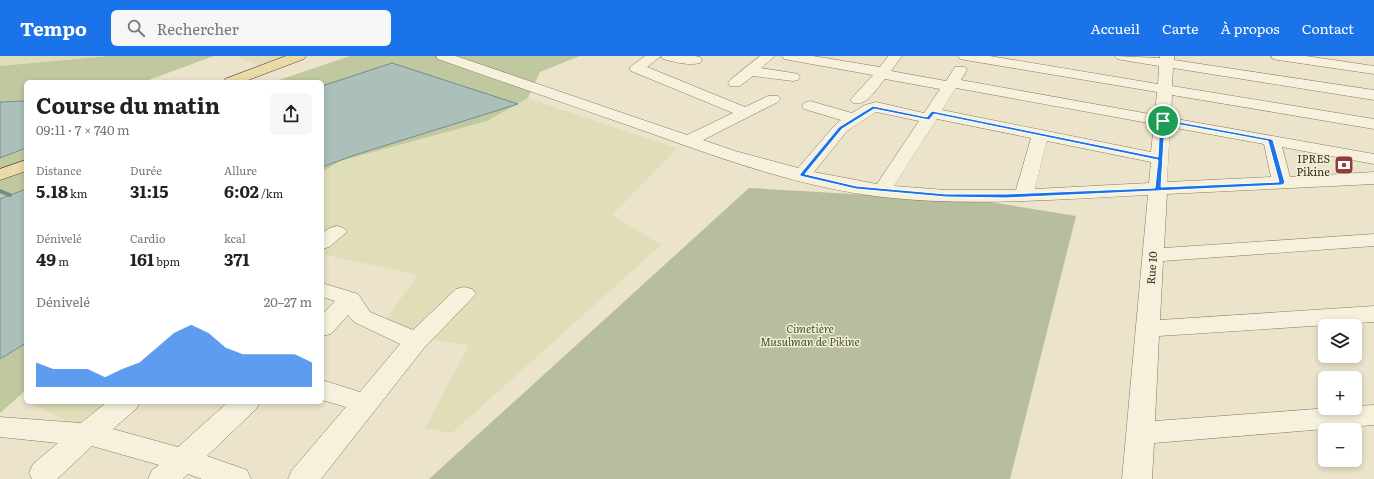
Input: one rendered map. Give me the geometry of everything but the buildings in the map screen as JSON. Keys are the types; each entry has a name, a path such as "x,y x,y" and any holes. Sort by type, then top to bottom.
{"main road":[{"path":"235,80 299,56"},
{"path":"250,80 314,56"},
{"path":"0,168 24,159"},
{"path":"0,175 24,166"}],"street":[{"path":"443,56 728,155 848,186 882,191 946,196 1024,195 1374,178"},
{"path":"654,56 636,68 745,112"},
{"path":"668,56 695,60"},
{"path":"735,83 768,56"},
{"path":"789,56 1374,159"},
{"path":"858,100 895,56"},
{"path":"882,191 968,56 1374,124"},
{"path":"1122,56 1167,59 1374,95"},
{"path":"1278,56 1374,70"},
{"name":"Rue 10","path":"1137,479 1167,59"},
{"path":"750,71 794,77"},
{"path":"688,141 773,99"},
{"path":"810,106 854,119"},
{"path":"802,175 841,128 873,107 1040,134 1160,159"},
{"path":"1024,195 1040,134"},
{"path":"1271,140 1282,183"},
{"path":"1153,255 1374,240"},
{"path":"324,291 350,300 362,317 406,336 414,342"},
{"path":"303,479 395,368 414,342 464,294"},
{"path":"324,326 350,300"},
{"path":"1147,329 1374,314"},
{"path":"324,391 365,403"},
{"path":"44,473 87,434 124,404"},
{"path":"163,479 244,404"},
{"path":"1140,433 1374,415"},
{"path":"1,428 100,436 183,460 236,479"}],"shaded area":[{"path":"0,56 109,56 0,66"},
{"path":"236,56 288,56 259,66"},
{"path":"528,98 677,148 612,215 661,245 452,433 425,428 469,345 377,331 418,275 324,254 324,171 340,161 487,121"},
{"path":"32,404 127,404 91,433"}],"green space":[{"path":"109,56 214,56 148,80 24,80 24,101 0,102 0,66"},
{"path":"350,56 580,56 540,72 528,98 487,121 340,161 324,171 324,166 355,155 470,119 392,63 324,85 324,80 279,80"},
{"path":"24,149 24,190 0,199 0,158"},
{"name":"Cimetière Musulman de Pikine","path":"749,188 990,202 1076,216 1010,479 429,479"},
{"path":"24,344 24,392 0,413 0,359"}],"water":[{"path":"392,63 518,104 355,155 324,166 324,85"},
{"path":"24,101 24,149 0,158 0,102"},
{"path":"24,190 24,344 0,359 0,199"}],"waterway":[{"path":"0,191 10,195"}],"place":[{"name":"IPRES Pikine","path":"1344,165"}],"route":[{"path":"1163,121 1158,189 1006,196 946,196 882,191 802,175 841,128 871,108 876,107 929,119 932,113 1160,159 1158,189 1282,183 1271,140 1163,121"}]}
